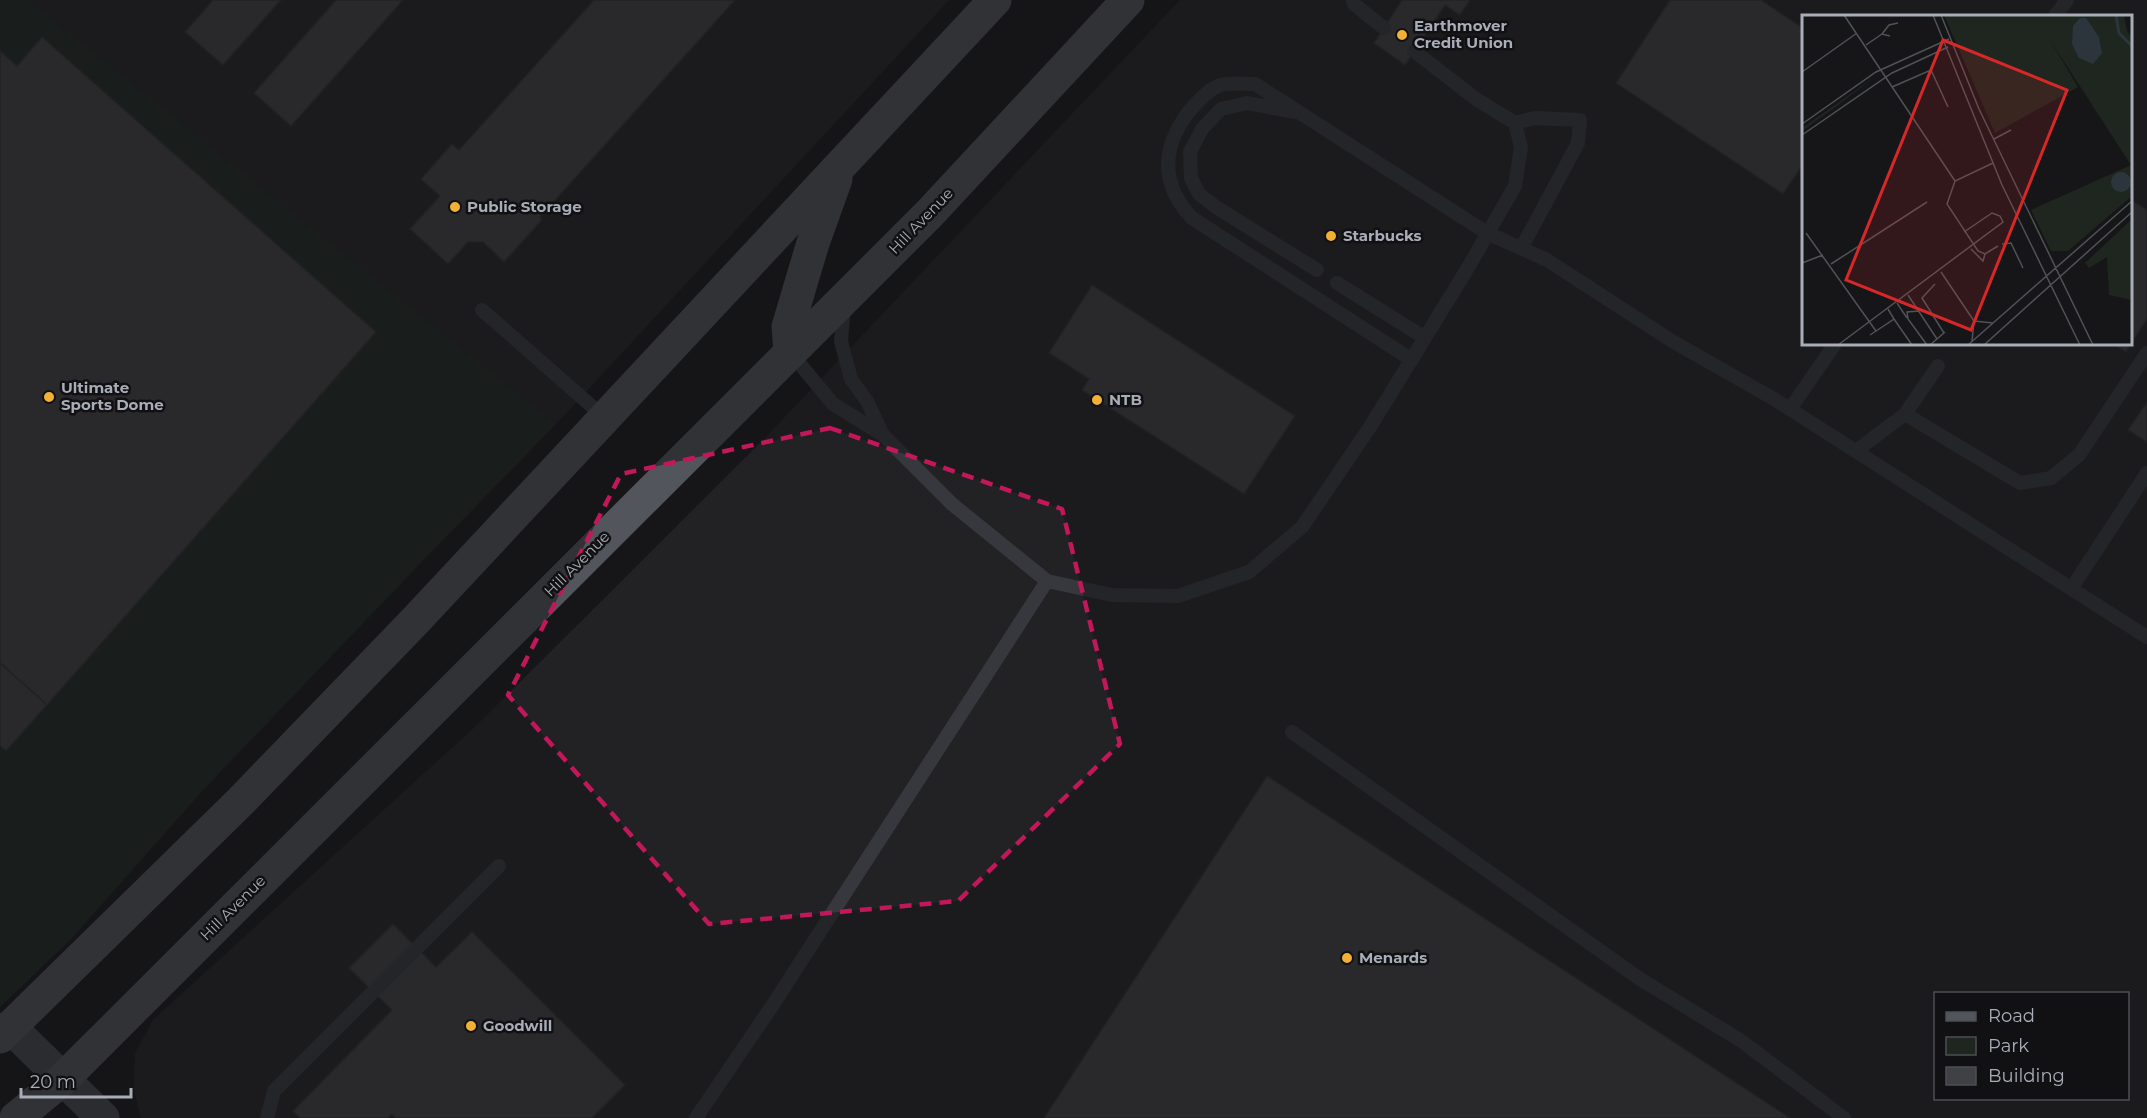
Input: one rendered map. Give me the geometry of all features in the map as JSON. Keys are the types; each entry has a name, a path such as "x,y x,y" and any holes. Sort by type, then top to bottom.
{"main road":[{"path":"5,1032 241,801 414,622 995,0"},
{"name":"Hill Avenue","path":"15,1118 63,1079 930,213 1128,0"},
{"path":"790,352 788,327 813,243 840,166"}],"street":[{"path":"5,1032 63,1079 103,1118"},
{"path":"0,1104 15,1118"}],"lane":[{"path":"1353,0 1354,4 1384,28"},
{"path":"2056,15 2066,0"},
{"path":"790,352 833,404 883,435 952,504 1047,581 1112,596 1178,596 1249,572 1302,527 1412,360 1515,186 1521,147 1515,123 1476,99 1414,51"},
{"path":"1412,360 1192,218 1178,203 1169,179 1168,157 1177,128 1195,105 1218,85 1255,84 1487,233 1547,260 1672,341 1790,409 2147,638"},
{"path":"1303,113 1247,103 1221,109 1202,129 1190,152 1191,178 1199,194 1216,207 1317,270"},
{"path":"1515,123 1535,118 1580,120 1578,143 1522,247"},
{"path":"1337,283 1425,338"},
{"path":"845,297 840,341 851,379 867,401 883,435"},
{"path":"482,310 604,417"},
{"path":"1790,409 1834,345"},
{"path":"1905,414 2020,483 2051,478 2079,455 2147,353"},
{"path":"1856,451 1905,414 1938,366"},
{"path":"2071,589 2147,473"},
{"path":"696,1118 774,1003 1047,581"},
{"path":"1292,732 1640,979 1740,1040 1844,1118"},
{"path":"267,1118 274,1091 499,866"}],"highlighted area":[{"path":"830,428 1062,509 1120,744 958,901 709,924 508,695 621,474"}],"shaded area":[{"path":"0,0 949,0 556,424 202,791 72,938 0,1007"},
{"path":"1180,0 2147,0 2147,1118 141,1118 134,1091 135,1054 153,1020 477,725 765,438"}],"green space":[{"path":"0,0 28,0 556,424 202,791 72,938 0,1007"}],"building":[{"path":"213,0 281,0 223,65 185,32"},
{"path":"336,0 403,0 291,126 254,93"},
{"path":"594,0 735,0 540,217 542,220 504,262 483,242 468,242 448,264 410,229 440,196 421,179 452,144 459,150"},
{"name":"Earthmover Credit Union","path":"1402,0 1470,0 1460,15 1445,5 1405,65 1374,43"},
{"path":"1670,0 1761,0 1802,28 1802,166 1783,194 1616,83"},
{"path":"42,37 376,332 47,705 0,663 0,51 17,66"},
{"path":"2132,200 2147,210 2147,319 2132,343"},
{"path":"1092,285 1295,416 1244,494 1082,390 1089,379 1049,353"},
{"path":"2115,345 2130,345 2126,352"},
{"path":"2147,402 2147,442 2128,430"},
{"path":"0,663 47,705 6,751 0,746"},
{"name":"Menards","path":"1267,776 1790,1118 1044,1118"},
{"name":"Goodwill","path":"393,924 436,967 472,932 625,1085 592,1118 396,1118 392,1114 388,1118 300,1118 293,1111 392,1010 349,968"}],"place":[{"name":"Earthmover Credit Union","path":"1402,35"},
{"name":"Public Storage","path":"455,207"},
{"name":"Starbucks","path":"1331,236"},
{"name":"Ultimate Sports Dome","path":"49,397"},
{"name":"NTB","path":"1097,400"},
{"name":"Menards","path":"1347,958"},
{"name":"Goodwill","path":"471,1026"}]}
